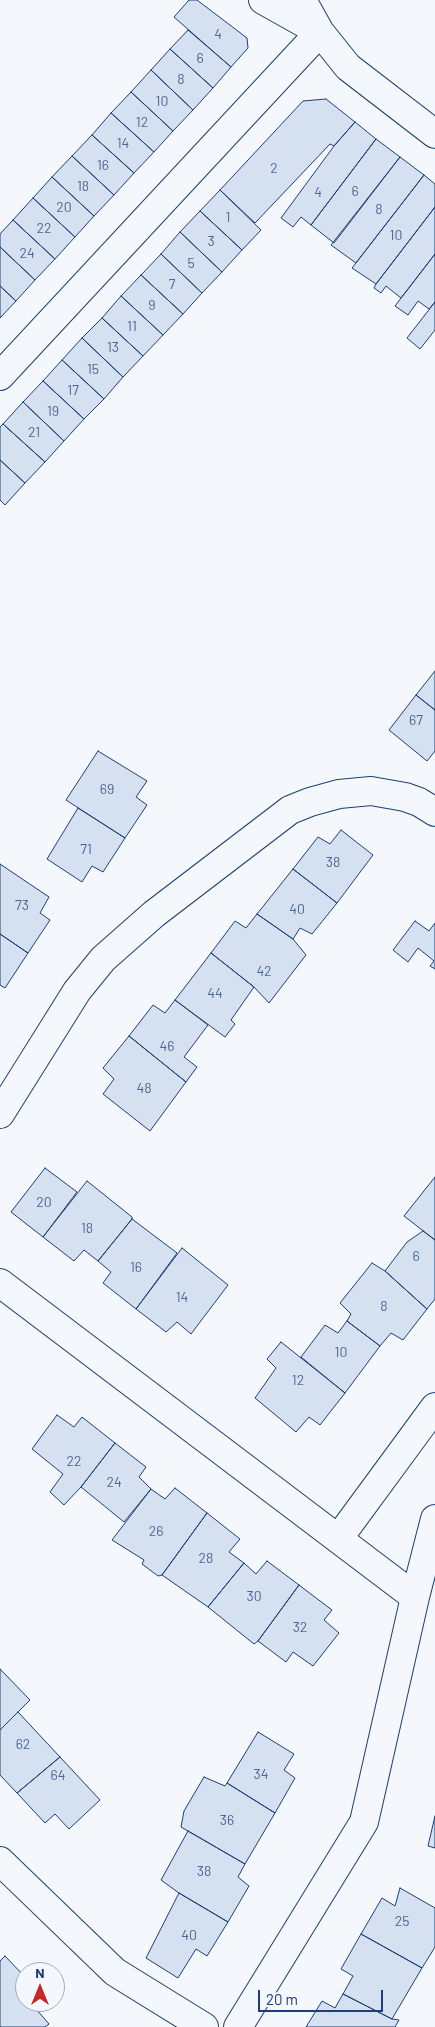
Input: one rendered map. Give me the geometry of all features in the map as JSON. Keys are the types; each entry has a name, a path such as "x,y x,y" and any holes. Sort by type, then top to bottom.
{"street":[{"path":"263,0 320,32"},
{"path":"302,0 320,32 348,67 435,134"},
{"path":"0,376 320,32"},
{"path":"0,1114 77,991 104,960 154,914 290,810 339,794 370,791 405,796 435,812"},
{"path":"0,1283 414,1597"},
{"path":"338,1539 435,1407"},
{"path":"238,2027 364,1822 414,1597 435,1519"},
{"path":"0,1861 115,1972 204,2027"}],"building":[{"path":"189,0 197,0 247,38 248,48 231,67 174,17"},
{"path":"188,30 231,67 213,88 170,49"},
{"path":"170,49 213,88 193,110 151,70"},
{"path":"151,70 193,110 173,131 131,92"},
{"path":"131,92 173,131 154,152 111,113"},
{"path":"326,99 355,122 334,146 330,144 255,223 220,190 303,101"},
{"path":"111,113 154,152 134,173 92,135"},
{"path":"355,122 376,139 311,225 301,217 293,227 281,218 334,146"},
{"path":"92,135 134,173 114,195 72,156"},
{"path":"376,139 400,157 334,243 311,225"},
{"path":"72,156 114,195 94,216 52,177"},
{"path":"400,157 424,175 356,263 331,245"},
{"path":"424,175 435,184 435,207 376,284 352,268"},
{"path":"52,177 94,216 75,237 33,198"},
{"path":"220,190 261,230 242,250 200,211"},
{"path":"33,198 75,237 55,259 13,220"},
{"path":"435,207 435,254 401,298 386,286 381,293 374,288 376,284"},
{"path":"200,211 242,250 222,272 180,232"},
{"path":"13,220 55,259 35,280 0,247 0,234"},
{"path":"180,232 222,272 202,293 161,254"},
{"path":"0,247 35,280 16,301 0,286"},
{"path":"161,254 202,293 183,314 141,275"},
{"path":"435,254 435,302 429,309 418,301 408,315 395,306"},
{"path":"141,275 183,314 163,335 121,296"},
{"path":"0,286 16,301 0,318"},
{"path":"121,296 163,335 143,356 102,318"},
{"path":"435,302 435,330 420,349 407,338"},
{"path":"102,318 143,356 123,377 82,338"},
{"path":"82,338 123,377 104,399 62,360"},
{"path":"62,360 104,399 84,419 43,381"},
{"path":"43,381 84,419 64,441 23,402"},
{"path":"23,402 64,441 45,462 3,424"},
{"path":"3,424 45,462 25,483 0,460 0,427"},
{"path":"0,460 25,483 5,505 0,500"},
{"path":"435,671 435,710 416,695"},
{"path":"416,695 435,710 435,751 427,761 389,730"},
{"path":"98,751 147,781 136,797 147,805 125,838 66,800"},
{"path":"78,808 125,838 103,872 92,866 82,882 47,859"},
{"path":"341,830 373,855 337,903 293,869 318,837 330,844"},
{"path":"0,864 49,897 40,913 50,920 28,953 0,934"},
{"path":"293,869 337,903 312,934 300,928 293,939 257,914"},
{"path":"257,914 293,939 306,955 269,1003 254,987 211,953 235,921 246,928"},
{"path":"415,921 429,931 435,923 435,969 430,966 434,961 418,948 408,962 393,950"},
{"path":"0,934 28,953 5,988 0,985"},
{"path":"211,953 254,987 231,1020 235,1024 225,1037 175,1000"},
{"path":"175,1000 208,1025 184,1057 197,1067 186,1082 129,1036 153,1005 165,1013"},
{"path":"129,1036 186,1082 150,1131 103,1094 114,1079 103,1068"},
{"path":"45,1168 77,1192 43,1237 11,1212"},
{"path":"435,1177 435,1240 404,1216"},
{"path":"87,1181 132,1217 132,1219 98,1261 84,1250 74,1261 43,1237"},
{"path":"132,1219 177,1253 136,1309 103,1283 111,1272 98,1261"},
{"path":"423,1231 435,1240 435,1299 427,1309 385,1271 407,1242"},
{"path":"182,1248 228,1285 191,1334 177,1322 166,1332 136,1309"},
{"path":"372,1263 385,1271 427,1309 403,1340 391,1333 380,1346 347,1321 351,1314 340,1303"},
{"path":"347,1321 380,1346 345,1393 301,1357 325,1325 338,1333"},
{"path":"281,1342 345,1393 320,1425 309,1417 296,1432 255,1398 276,1368 267,1359"},
{"path":"57,1415 74,1427 82,1417 115,1443 81,1487 64,1505 50,1492 63,1474 32,1449"},
{"path":"115,1443 146,1467 139,1477 151,1489 124,1522 81,1487"},
{"path":"175,1488 207,1513 162,1575 158,1576 142,1564 144,1560 112,1540 151,1489 165,1499"},
{"path":"207,1513 240,1539 229,1552 244,1563 208,1607 162,1575"},
{"path":"267,1561 299,1585 254,1644 208,1607 244,1563 256,1574"},
{"path":"299,1585 332,1610 324,1620 339,1633 313,1666 293,1652 286,1662 258,1641"},
{"path":"0,1669 30,1700 0,1730"},
{"path":"18,1712 60,1757 17,1793 0,1775 0,1730"},
{"path":"258,1732 294,1754 284,1770 295,1778 275,1813 227,1783"},
{"path":"60,1757 100,1800 69,1829 55,1814 45,1823 17,1793"},
{"path":"204,1777 225,1786 227,1783 275,1813 245,1864 181,1827 184,1811"},
{"path":"435,1816 435,1848 428,1846"},
{"path":"188,1831 245,1864 238,1877 249,1886 228,1922 161,1880"},
{"path":"400,1888 435,1908 435,1947 422,1968 361,1934 382,1898 395,1906"},
{"path":"179,1893 228,1922 207,1956 196,1949 178,1978 146,1958"},
{"path":"361,1934 422,1968 392,2019 343,1994 353,1976 341,1969"},
{"path":"5,1956 15,1966 15,2012 39,2012 49,2024 45,2027 0,2027 0,1961"},
{"path":"343,1994 392,2019 399,2020 395,2027 306,2027 322,2001 335,2008"}]}
